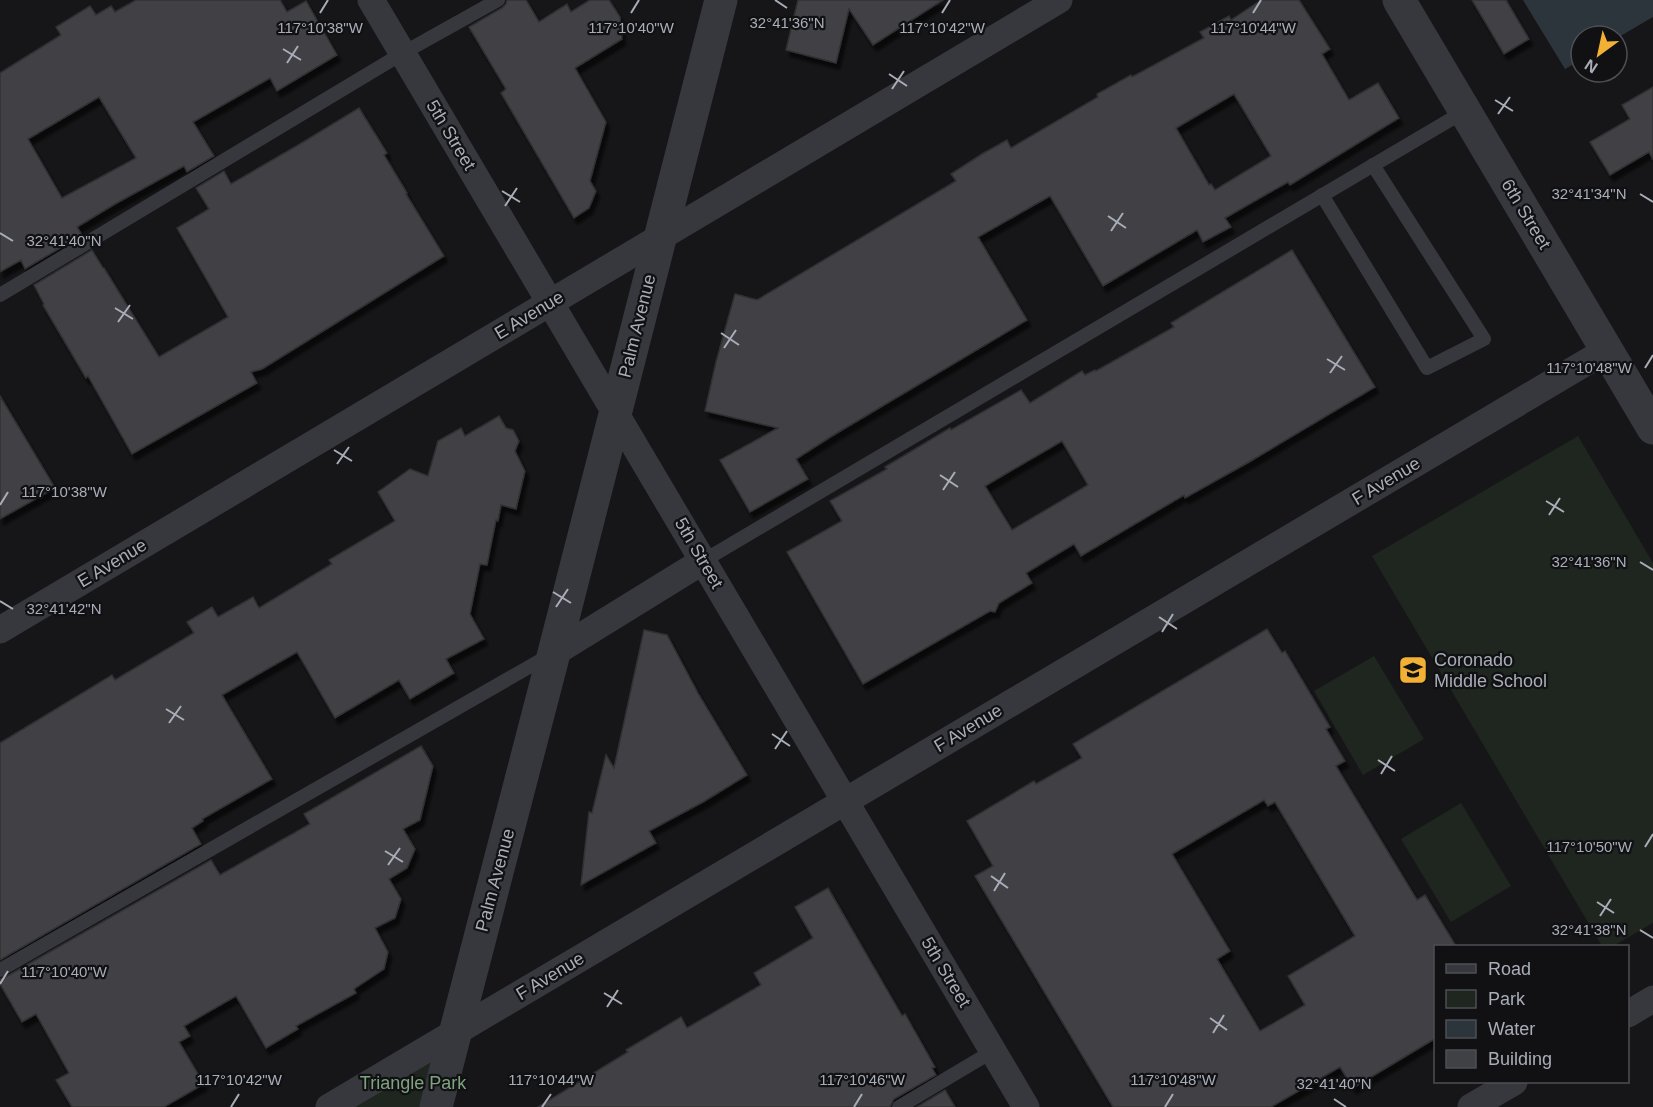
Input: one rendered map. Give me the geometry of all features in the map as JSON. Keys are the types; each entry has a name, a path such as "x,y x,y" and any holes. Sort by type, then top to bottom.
{"street":[{"name":"5th Street","path":"371,0 1026,1107"},
{"name":"Palm Avenue","path":"436,1107 555,653 721,0"},
{"name":"E Avenue","path":"0,630 1059,0"},
{"name":"6th Street","path":"1399,0 1653,428"},
{"name":"F Avenue","path":"329,1107 1607,350"},
{"path":"555,653 704,561"},
{"path":"1629,1013 1653,999"},
{"path":"1471,1107 1512,1083"}],"lane":[{"path":"0,295 403,53 498,0"},
{"path":"704,561 1465,111"},
{"path":"1322,195 1427,368 1484,339 1373,165"},
{"path":"0,970 555,653"},
{"path":"899,1107 993,1051"}],"green space":[{"path":"1578,436 1653,563 1653,923 1615,945 1601,945 1372,556"},
{"path":"1374,656 1424,739 1363,775 1314,691"},
{"path":"1461,803 1511,886 1451,922 1401,839"},
{"name":"Triangle Park","path":"450,1035 431,1107 330,1107"}],"water":[{"path":"1523,0 1653,0 1653,17 1629,31 1629,24 1569,24 1569,67 1565,69"}],"building":[{"path":"136,0 280,0 287,12 306,1 337,55 277,91 270,78 193,122 214,156 187,172 184,166 115,204 77,227 82,235 25,269 21,260 0,272 0,73 61,35 56,27 90,6 96,15 111,6 115,12","holes":["99,97 136,158 62,198 28,139"]},
{"path":"507,0 526,0 539,22 567,4 571,12 590,0 609,0 620,17 622,39 575,68 606,122 590,181 596,191 589,208 574,218 501,93 506,89 469,27 502,8"},
{"path":"798,0 943,0 873,45 849,9 836,63 786,50"},
{"path":"1261,0 1299,0 1330,49 1322,54 1349,100 1378,83 1399,118 1290,185 1288,182 1225,218 1231,227 1203,242 1197,230 1103,286 1050,196 978,237 1027,320 796,459 808,479 750,512 720,460 778,428 705,411 735,294 757,300 956,181 951,174 982,154 1007,140 1011,148 1098,97 1097,94 1204,38 1200,32 1229,16 1231,20","holes":["1234,94 1271,156 1215,190 1211,184 1209,185 1176,128"]},
{"path":"1472,0 1506,0 1529,39 1504,54"},
{"path":"1653,87 1653,160 1649,152 1610,175 1590,142 1630,119 1622,105"},
{"path":"359,108 387,153 384,155 406,194 444,256 262,369 251,372 257,383 132,454 88,376 86,378 43,305 34,285 92,250 159,357 228,317 177,228 209,209 196,188 224,171 231,184"},
{"path":"1292,250 1375,387 1249,462 1185,498 1184,495 1081,556 1074,544 1026,573 1032,583 999,603 995,612 990,611 863,684 787,552 842,521 830,501 887,469 885,467 950,428 951,430 1021,390 1030,403 1082,371 1085,375 1096,371 1174,327 1171,323","holes":["1062,441 1088,485 1012,530 985,486"]},
{"path":"0,396 55,488 0,519"},
{"path":"499,416 506,428 513,430 519,441 515,451 525,471 516,509 501,505 487,565 480,564 470,614 484,639 446,659 454,673 410,699 399,680 335,718 297,652 222,695 272,779 202,819 203,821 192,828 201,844 0,960 0,743 112,675 115,680 194,633 187,622 212,607 218,617 253,597 259,608 332,564 329,560 395,521 378,492 410,469 428,476 438,441 461,428 465,436"},
{"path":"1267,629 1282,653 1285,651 1330,727 1326,729 1345,761 1336,766 1417,900 1425,895 1455,945 1434,945 1434,1039 1353,1088 1340,1067 1271,1107 1113,1107 975,876 993,866 967,821 1034,781 1036,784 1082,758 1073,744","holes":["1264,800 1268,806 1275,802 1355,936 1288,976 1305,1005 1260,1031 1217,959 1230,951 1172,854"]},
{"path":"644,630 667,635 699,695 747,775 649,831 656,843 581,885 589,812 592,813 606,755 614,768"},
{"path":"421,746 433,766 420,820 403,829 415,849 407,868 389,879 401,899 395,918 375,928 388,952 384,969 354,989 356,993 296,1026 298,1029 266,1048 236,996 184,1026 190,1036 179,1042 204,1084 164,1107 72,1107 56,1080 69,1073 36,1014 22,1022 0,984 0,979 211,860 220,875 310,824 304,814"},
{"path":"828,888 902,1016 905,1014 935,1067 932,1068 936,1075 894,1099 890,1107 538,1107 681,1017 687,1028 761,985 754,973 813,938 795,907"},
{"path":"945,1090 955,1107 917,1107"}],"place":[{"name":"Coronado Middle School","path":"1413,670"}]}
